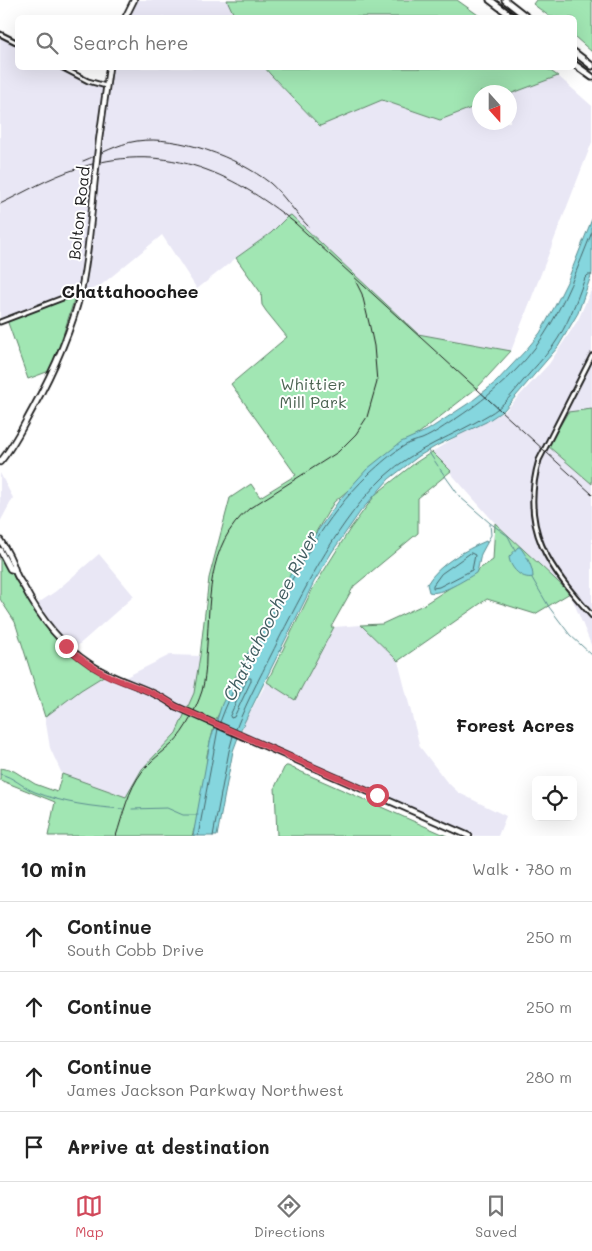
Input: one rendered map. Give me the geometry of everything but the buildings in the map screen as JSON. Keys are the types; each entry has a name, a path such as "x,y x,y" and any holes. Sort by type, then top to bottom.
{"highway":[{"path":"490,0 510,15"},
{"path":"505,0 524,15"},
{"path":"577,54 592,66"},
{"path":"577,66 592,77"}],"main road":[{"path":"126,15 134,0"},
{"name":"Bolton Road","path":"0,462 11,448 53,372 67,335 80,291 88,251 99,140 109,70"},
{"path":"0,540 15,566 14,570 42,619 74,653 109,676 469,836"},
{"path":"0,550 10,569 14,570"}],"street":[{"path":"0,34 15,42"},
{"path":"67,70 106,86"},
{"path":"0,322 80,291"},
{"path":"592,356 539,460 533,499 535,526 545,554 568,588 592,616"}],"shaded area":[{"path":"134,0 227,0 234,15 126,15"},
{"path":"0,37 15,45 15,70 64,70 104,83 107,70 267,70 320,126 382,100 440,120 472,108 472,130 517,130 517,91 558,76 592,106 592,142 511,351 418,334 291,215 271,233 197,289 162,235 100,286 0,323"},
{"path":"592,288 592,409 548,446 592,484 592,647 570,593 495,523 432,452 459,435 505,411 549,364 578,320"},
{"path":"0,473 13,498 0,522"},
{"path":"99,554 134,596 74,649 49,626 34,606 56,591"},
{"path":"361,625 398,661 420,747 446,781 459,793 506,816 498,836 470,836 396,804 242,732 243,725 267,682 295,699 334,627"},
{"path":"170,655 200,656 194,693 176,733 142,769 126,797 62,774 50,748 45,717 81,690 110,672 126,677"}],"green space":[{"path":"227,0 457,0 478,15 234,15"},
{"path":"536,0 592,0 592,52 577,39 577,15 547,15 533,4"},
{"path":"267,70 549,70 558,76 517,91 517,85 472,85 472,108 440,120 382,100 320,126"},
{"name":"Whittier Mill Park","path":"291,215 418,334 511,351 478,387 334,502 277,597 261,635 216,719 207,755 205,795 192,836 48,836 55,802 0,780 0,768 14,771 35,784 57,792 62,774 126,797 142,769 176,733 194,693 209,578 230,498 251,484 260,497 296,475 231,384 287,337 262,305 261,293 236,258 271,233"},
{"path":"76,294 52,370 28,379 7,320"},
{"path":"592,409 592,484 548,446 568,412"},
{"path":"432,452 451,471 418,498 418,533 354,586 331,627 334,627 295,700 267,682 312,590 350,529 376,494"},
{"path":"495,523 570,593 535,614 487,599 398,661 361,625 382,624 423,605 493,560"},
{"path":"0,545 49,626 81,655 110,672 81,690 45,717 15,622 0,599"},
{"path":"286,766 447,836 277,836 275,787"}],"water":[{"name":"Chattahoochee River","path":"592,219 592,273 578,313 558,347 504,410 486,422 419,456 389,479 360,512 314,582 242,727 233,751 217,836 193,836 210,742 222,704 302,553 340,499 367,469 401,442 428,430 472,401 496,382 526,350 540,333 555,306 567,282"},
{"path":"486,541 487,543 481,554 476,573 440,592 429,592 427,584 438,570 461,553"},
{"path":"520,547 529,561 533,577 521,575 514,569 510,561 509,557"}],"waterway":[{"path":"428,451 438,466"},
{"path":"440,469 460,497 508,536 515,550"},
{"path":"487,542 491,535 490,524"},
{"path":"532,578 549,607 570,635 592,655"},
{"path":"0,774 10,777 26,788 56,799 89,806 123,809"},
{"path":"132,809 167,808 183,815 198,815"}],"railway":[{"path":"83,161 116,147 137,141 170,141 206,150 241,165 270,183 308,226"},
{"path":"0,204 57,176 107,161 137,158 165,159 193,165 219,175 245,188 295,223 592,494"},
{"path":"116,836 126,803 137,779 149,764 172,744 182,732 200,698 205,674 213,576 224,540 235,523 250,508 338,452 356,434 367,417 377,382 374,346 362,294 356,282"}],"district":[{"name":"Chattahoochee","path":"130,292"},
{"name":"Forest Acres","path":"515,726"}],"route":[{"path":"66,646 109,676 144,690 319,771 377,795"}]}
